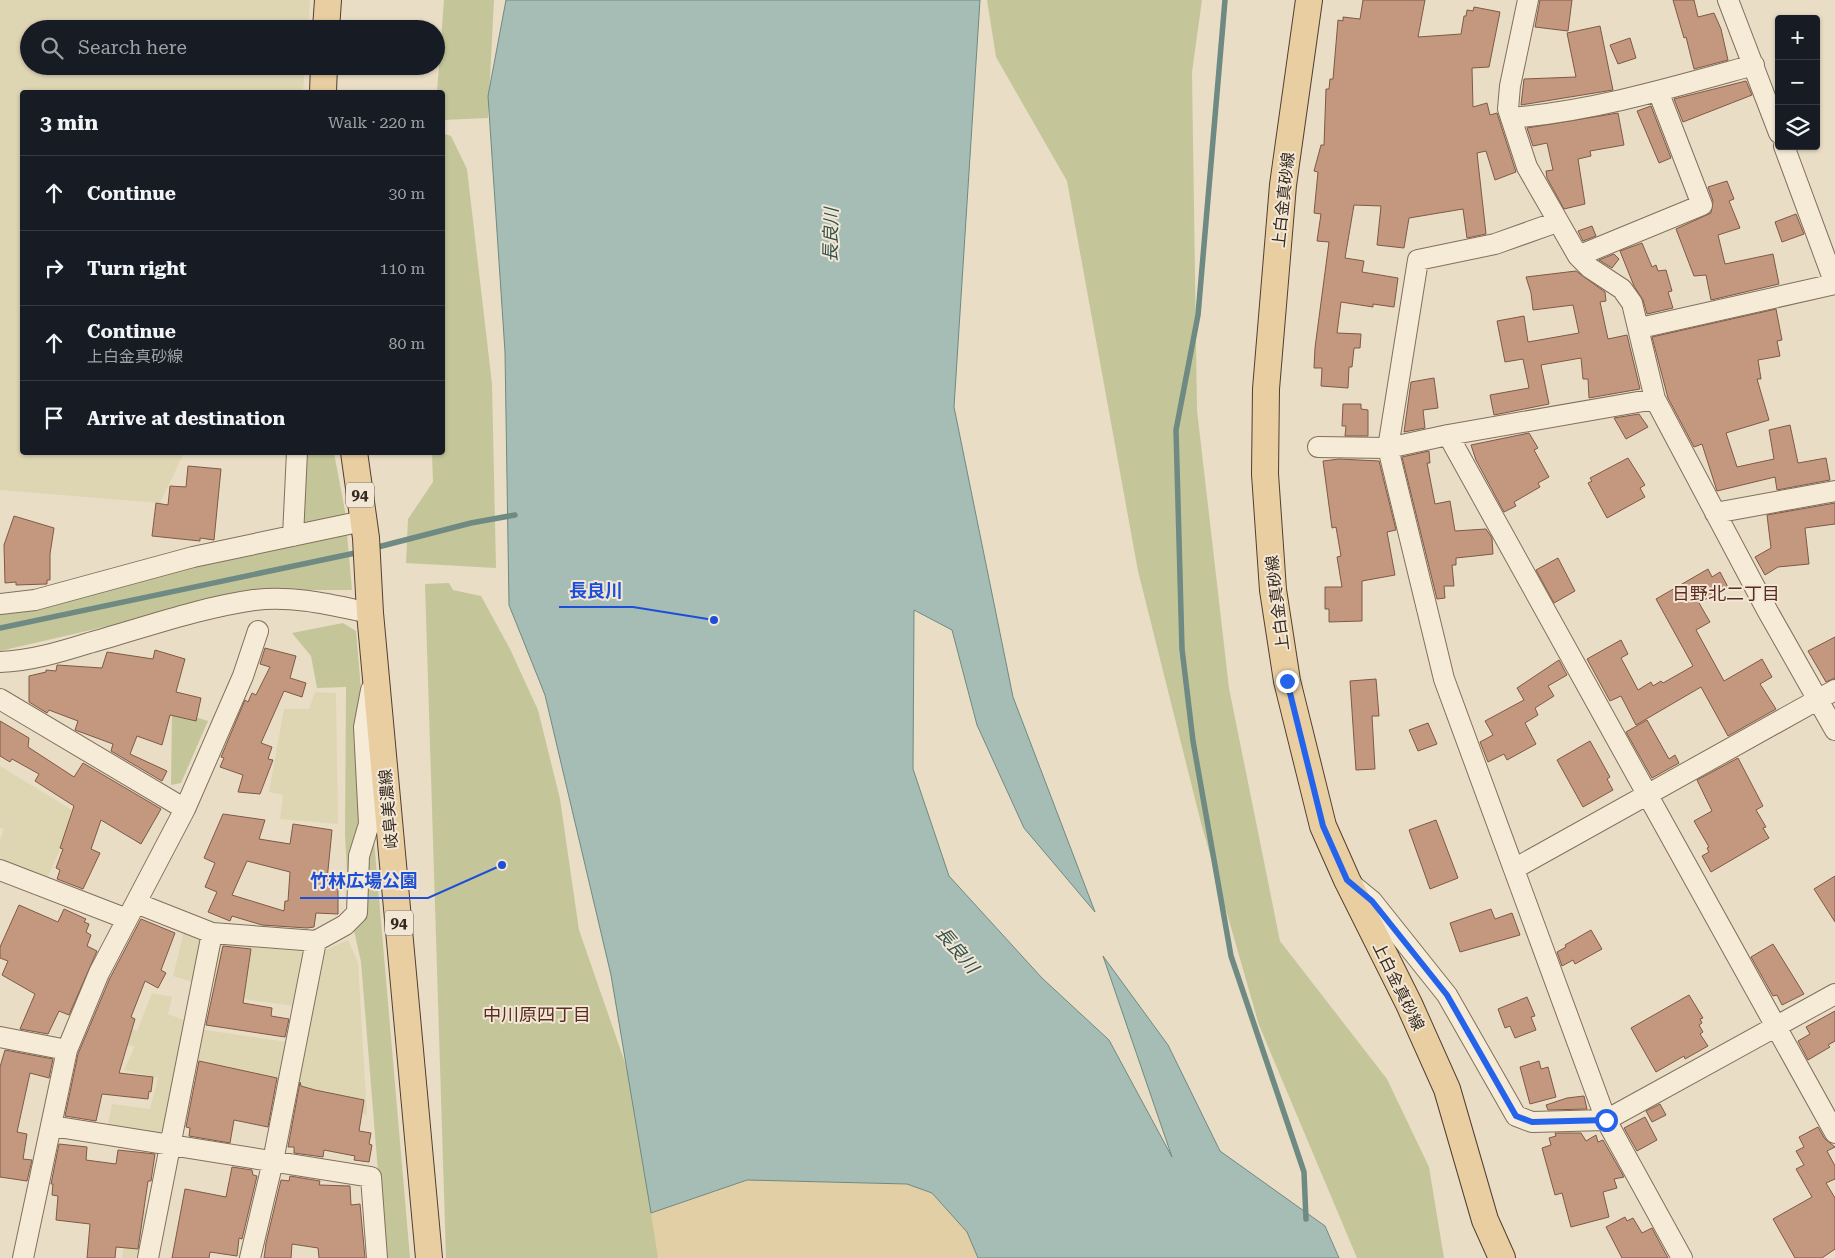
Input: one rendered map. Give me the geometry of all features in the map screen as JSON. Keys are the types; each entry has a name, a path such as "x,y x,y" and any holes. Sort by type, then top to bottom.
{"main road":[{"path":"327,20 328,0"},
{"name":"上白金真砂線","path":"1309,0 1278,240 1266,389 1265,474 1273,590 1287,681 1323,826 1347,880 1409,1004 1447,1089 1485,1220 1500,1255"},
{"path":"323,90 324,75"},
{"name":"94","path":"354,455 364,530"},
{"name":"岐阜美濃線","path":"364,530 430,1258"}],"street":[{"path":"1528,0 1510,86 1508,109 1527,167 1578,256 1590,268 1622,289 1632,303 1640,328 1655,399 1715,513 1827,695 1835,730"},
{"path":"1728,0 1775,122"},
{"path":"1511,118 1559,114 1658,91 1754,65"},
{"path":"1578,256 1702,205 1658,91"},
{"path":"1640,328 1835,284 1785,150"},
{"path":"1557,222 1495,244 1418,260 1388,448 1444,679 1606,1120 1682,1258"},
{"path":"1318,447 1388,448 1448,435 1655,399"},
{"path":"1448,435 1835,1133"},
{"path":"293,536 297,455"},
{"path":"1715,513 1835,491"},
{"path":"0,604 35,600 193,557 293,536 364,530"},
{"path":"0,662 16,662 62,651 202,610 256,600 370,600"},
{"path":"23,1258 67,1050 100,973 185,809 243,676 258,631"},
{"path":"0,870 131,911 212,933 316,941 345,925 357,913 359,856 369,824 364,726 376,668"},
{"path":"1514,869 1827,695"},
{"path":"0,698 185,809"},
{"path":"1347,880 1372,901 1447,995 1516,1116 1532,1122 1606,1120 1835,994"},
{"path":"148,1258 212,933"},
{"path":"250,1258 273,1161 316,941"},
{"path":"0,1037 67,1050"},
{"path":"52,1126 371,1177 377,1258"}],"shaded area":[{"path":"0,0 310,0 309,20 20,20 20,75 304,75 303,90 20,90 20,455 183,455 160,503 0,490"},
{"path":"315,692 336,693 338,824 280,819 283,795 269,792 284,709 309,709"},
{"path":"0,766 77,813 47,878 0,859 0,840 4,830 0,827"},
{"path":"184,931 197,936 201,944 193,982 173,976"},
{"path":"348,940 358,963 367,1115 295,1092 296,1084 180,1056 165,1127 158,1134 108,1125 112,1104 150,1109 158,1078 124,1070 135,1046 103,1043 114,1021 137,1031 152,993 172,997 168,1014 186,1021 185,1027 287,1042 294,1006 244,999 244,990 211,982 218,944 319,953"},
{"path":"129,1210 149,1211 141,1258 122,1258"}],"green space":[{"path":"444,0 494,0 488,118 445,120 445,90 437,90 438,75 445,75 445,20 442,20"},
{"path":"987,0 1202,0 1192,72 1197,410 1229,688 1280,941 1387,1079 1429,1167 1444,1258 1357,1258 1259,1025 1201,823 1138,571 1067,181 996,57"},
{"path":"445,134 451,136 467,169 492,384 496,568 406,563 408,519 433,482 432,455 445,455"},
{"path":"308,455 334,455 345,511 352,590 265,590 0,651 0,610 299,544"},
{"path":"449,583 453,590 481,596 510,649 538,710 560,799 579,930 675,1207 684,1258 446,1258 425,584"},
{"path":"343,623 356,631 410,1258 385,1258 361,962 349,908 345,835 346,687 317,688 311,656 292,633"},
{"path":"172,710 208,721 181,783 171,785"}],"sand":[{"path":"747,1180 907,1184 932,1193 967,1232 978,1258 658,1258 651,1213"}],"water":[{"name":"長良川","path":"506,0 980,0 954,407 1013,697 1095,912 1024,828 977,725 952,630 914,610 913,769 949,876 1042,978 1109,1040 1172,1157 1103,956 1168,1045 1220,1151 1325,1226 1339,1258 978,1258 967,1232 932,1193 907,1184 747,1180 651,1213 611,975 545,695 509,605 505,352 488,96"}],"building":[{"path":"1363,0 1425,0 1418,37 1461,34 1464,16 1466,16 1467,10 1473,11 1474,7 1500,12 1489,67 1472,68 1473,107 1487,103 1490,115 1497,113 1516,172 1495,180 1486,151 1477,153 1486,234 1467,238 1463,209 1409,218 1404,248 1377,245 1381,206 1354,205 1345,258 1364,261 1362,272 1398,278 1394,307 1373,304 1373,307 1341,302 1337,333 1361,334 1360,348 1354,348 1352,367 1349,367 1348,388 1321,386 1322,368 1314,368 1329,242 1317,241 1321,214 1314,213 1318,172 1314,171 1321,145 1324,145 1326,89 1329,89 1330,79 1333,79 1338,20 1343,21 1343,17 1360,19"},
{"path":"1540,0 1572,0 1568,31 1535,27"},
{"path":"1673,0 1694,0 1698,17 1714,13 1721,29 1728,60 1694,69 1686,37 1684,38"},
{"path":"1600,26 1613,90 1521,105 1524,79 1576,77 1567,33"},
{"path":"1630,38 1636,58 1618,64 1610,45"},
{"path":"1746,81 1752,95 1683,122 1674,99"},
{"path":"1651,106 1671,158 1659,163 1637,111"},
{"path":"1618,113 1624,145 1590,151 1591,156 1578,159 1585,204 1564,209 1547,178 1546,171 1553,170 1547,143 1533,146 1527,128"},
{"path":"1727,181 1734,199 1729,201 1740,228 1718,235 1725,264 1773,254 1779,284 1711,300 1706,275 1694,276 1676,229 1711,213 1713,201 1708,187"},
{"path":"1796,214 1804,234 1782,242 1775,222"},
{"path":"1592,226 1596,236 1583,241 1578,231"},
{"path":"1642,243 1652,267 1656,265 1658,271 1666,270 1672,291 1668,292 1673,308 1647,314 1643,300 1634,286 1620,251"},
{"path":"1614,254 1619,259 1612,268 1599,260"},
{"path":"1576,271 1605,292 1606,301 1600,302 1608,339 1627,335 1640,389 1589,398 1588,379 1583,379 1581,358 1541,365 1549,404 1494,415 1490,395 1529,388 1523,359 1505,362 1497,321 1524,316 1528,342 1579,333 1573,305 1533,310 1531,293 1526,277"},
{"path":"1776,309 1782,340 1777,341 1780,356 1758,360 1761,379 1757,379 1769,420 1726,433 1737,467 1774,459 1769,430 1790,425 1798,463 1826,458 1830,480 1777,490 1775,477 1717,491 1702,444 1694,447 1668,398 1652,337"},
{"path":"1434,378 1438,408 1423,410 1425,428 1404,432 1411,382"},
{"path":"1343,404 1361,404 1361,409 1368,410 1368,436 1345,436 1346,426 1342,426"},
{"path":"1639,414 1648,427 1626,439 1614,418"},
{"path":"1529,433 1538,448 1534,450 1549,477 1538,483 1540,487 1514,502 1516,506 1504,512 1476,460 1471,445"},
{"path":"1429,451 1430,463 1427,463 1435,504 1450,501 1455,531 1486,529 1492,538 1493,554 1456,558 1456,565 1452,565 1454,586 1444,586 1445,598 1437,599 1402,457"},
{"path":"1628,458 1645,485 1640,488 1645,497 1607,518 1588,483 1592,481 1590,478"},
{"path":"1339,459 1379,461 1396,530 1387,532 1395,575 1362,581 1362,621 1329,622 1329,609 1325,609 1325,587 1342,587 1337,557 1341,556 1336,527 1332,528 1323,461"},
{"path":"188,466 221,469 214,540 200,538 200,541 152,536 156,503 168,505 170,486 186,487"},
{"path":"1835,503 1835,524 1805,528 1809,564 1778,567 1765,575 1755,557 1771,548 1767,515"},
{"path":"14,516 54,528 50,554 50,580 47,580 47,584 16,585 16,582 5,583 4,545"},
{"path":"1558,558 1575,591 1554,603 1536,570"},
{"path":"1708,569 1712,577 1720,572 1728,587 1699,603 1710,622 1696,630 1724,681 1762,659 1772,677 1760,684 1776,709 1728,736 1701,687 1636,725 1621,696 1610,701 1587,659 1621,640 1628,654 1621,658 1638,690 1651,682 1653,686 1661,681 1663,683 1693,666 1656,599"},
{"path":"1835,637 1835,678 1826,682 1808,651"},
{"path":"265,648 296,656 290,678 306,683 302,697 284,691 261,743 272,747 268,759 273,760 260,794 238,792 243,775 220,767 224,758 221,757 245,700 248,702 252,693 256,695 270,667 260,664"},
{"path":"155,650 185,659 176,692 201,698 196,721 170,715 162,745 137,736 130,754 167,771 162,781 111,751 113,744 75,730 78,721 49,710 47,713 29,702 29,676 46,672 46,670 56,671 57,665 102,668 107,652 153,659"},
{"path":"1559,660 1567,675 1548,686 1554,696 1535,708 1538,715 1525,723 1536,744 1507,760 1504,754 1488,762 1480,742 1493,735 1485,721 1524,700 1517,688"},
{"path":"1376,679 1379,716 1372,716 1375,769 1356,770 1350,681"},
{"path":"1647,720 1669,759 1675,755 1679,763 1652,778 1626,732"},
{"path":"0,721 29,738 28,747 74,777 83,763 161,809 141,844 101,820 91,849 100,853 83,889 57,879 60,870 56,868 63,849 60,848 74,806 35,781 39,774 12,759 10,762 0,756"},
{"path":"1428,723 1437,744 1418,751 1409,730"},
{"path":"1590,741 1610,777 1607,779 1613,790 1583,807 1557,760"},
{"path":"1738,758 1763,806 1756,810 1766,827 1763,828 1769,838 1711,872 1702,856 1709,852 1707,848 1709,847 1694,821 1712,811 1697,780"},
{"path":"223,814 265,820 259,839 290,844 293,824 332,830 327,880 338,880 338,914 316,913 314,927 307,928 262,925 232,916 230,921 208,912 217,892 205,887 215,863 204,858","holes":["247,861 290,872 288,901 285,901 284,911 232,895"]},
{"path":"1436,820 1458,878 1430,889 1409,830"},
{"path":"1835,876 1835,922 1814,889"},
{"path":"19,905 58,922 64,909 86,919 84,922 89,924 86,932 91,935 87,946 97,951 69,1015 59,1011 48,1034 20,1029 35,994 2,975 8,961 0,958 0,947"},
{"path":"1491,909 1495,919 1512,913 1520,935 1460,952 1450,923"},
{"path":"141,919 175,933 161,970 166,973 158,988 145,981 131,1017 135,1019 119,1073 153,1077 151,1092 149,1091 148,1099 102,1094 96,1121 65,1116 78,1054 110,978"},
{"path":"1591,930 1602,949 1575,964 1573,960 1562,966 1557,952 1566,947 1565,945"},
{"path":"1773,944 1804,994 1782,1005 1777,995 1773,996 1751,957"},
{"path":"223,946 251,949 243,1003 272,1008 271,1016 289,1019 285,1037 206,1025"},
{"path":"1689,995 1703,1018 1700,1019 1702,1023 1699,1025 1703,1032 1700,1034 1708,1046 1685,1059 1684,1056 1656,1072 1631,1028"},
{"path":"1527,997 1535,1016 1531,1017 1536,1030 1515,1038 1510,1026 1505,1028 1498,1009"},
{"path":"1835,1011 1835,1041 1828,1045 1830,1047 1808,1060 1798,1041 1810,1034 1806,1027"},
{"path":"5,1050 53,1059 49,1078 30,1073 17,1132 27,1134 23,1159 32,1160 27,1181 0,1177 0,1067"},
{"path":"199,1061 277,1078 268,1127 234,1120 230,1143 189,1136 190,1128 186,1127"},
{"path":"1539,1061 1541,1069 1548,1067 1556,1097 1530,1104 1520,1067"},
{"path":"300,1082 301,1086 315,1090 364,1100 359,1131 371,1133 369,1144 372,1145 369,1162 354,1160 355,1156 324,1150 323,1157 294,1153 294,1147 288,1147"},
{"path":"1584,1096 1587,1109 1548,1110 1546,1105 1567,1098"},
{"path":"1660,1104 1666,1115 1652,1122 1646,1111"},
{"path":"1645,1117 1657,1140 1637,1151 1624,1128"},
{"path":"1818,1127 1825,1139 1835,1147 1827,1151 1835,1166 1835,1179 1826,1183 1835,1198 1835,1249 1822,1258 1795,1258 1773,1219 1812,1197 1796,1169 1804,1165 1796,1151 1804,1147 1799,1137"},
{"path":"1555,1133 1581,1133 1586,1141 1596,1135 1598,1142 1603,1140 1624,1177 1614,1179 1617,1188 1603,1192 1609,1217 1571,1227 1562,1193 1555,1195 1542,1148 1551,1145 1549,1138 1556,1136"},
{"path":"59,1144 87,1147 86,1160 116,1164 118,1150 155,1154 151,1181 148,1181 138,1249 116,1247 115,1258 87,1258 90,1224 56,1220 58,1196 52,1195 53,1184 51,1184"},
{"path":"232,1167 252,1170 253,1175 257,1176 242,1239 239,1238 237,1256 210,1252 209,1258 172,1258 185,1189 226,1197"},
{"path":"290,1176 320,1181 319,1185 350,1186 351,1205 360,1204 365,1258 319,1258 318,1248 292,1244 291,1258 264,1258 281,1180 289,1181"},
{"path":"1625,1217 1627,1221 1633,1218 1642,1233 1652,1228 1668,1258 1622,1258 1606,1227"}],"waterway":[{"path":"1225,0 1198,315 1176,430 1182,649 1193,741 1231,956 1304,1172 1306,1219"},
{"path":"374,548 471,523 515,515"},
{"path":"0,628 360,552"}],"place":[{"name":"長良川","path":"714,620"},
{"name":"竹林広場公園","path":"502,865"}],"district":[{"name":"日野北二丁目","path":"1726,594"},
{"name":"中川原四丁目","path":"537,1015"}],"route":[{"path":"1287,681 1323,826 1347,880 1372,901 1447,995 1516,1116 1532,1122 1555,1123 1606,1120"}]}
